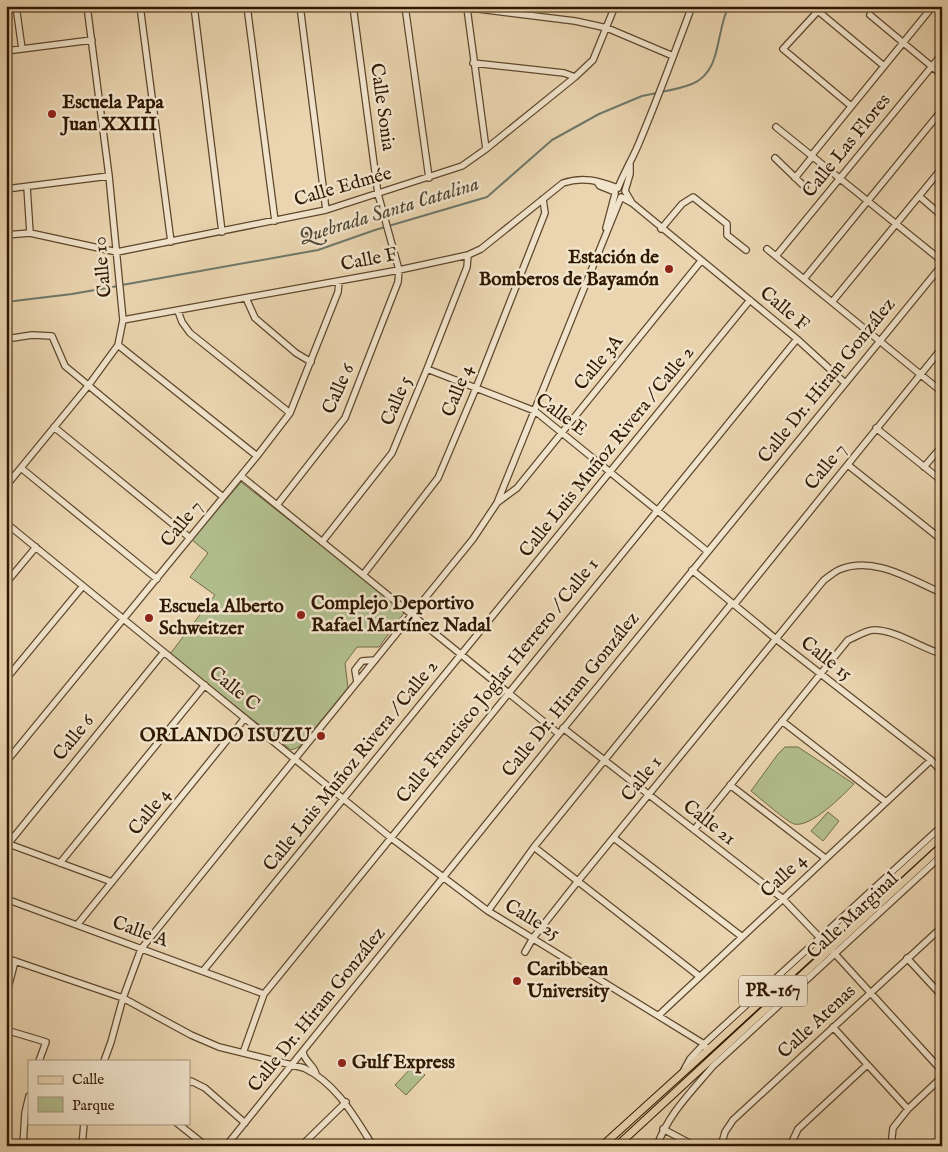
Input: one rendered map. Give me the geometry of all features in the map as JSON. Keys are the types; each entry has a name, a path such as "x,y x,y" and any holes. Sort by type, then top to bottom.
{"main road":[{"name":"PR-167","path":"616,1146 942,835"},
{"name":"PR-167","path":"602,1146 683,1072 707,1046 827,946 942,846"}],"street":[{"path":"16,6 22,49"},
{"name":"Calle 10","path":"6,486 88,386 118,345 123,320 118,252 87,6"},
{"path":"140,6 171,242"},
{"path":"194,6 222,232"},
{"path":"247,6 275,221"},
{"path":"300,6 326,210"},
{"name":"Calle Sonia","path":"353,6 378,194 399,270"},
{"path":"406,6 428,178"},
{"path":"454,6 575,21 607,28 673,56"},
{"name":"Calle Edmée","path":"6,236 17,233 30,233 118,252 326,210 462,166 576,77 593,60 615,6"},
{"path":"605,235 608,215 616,191 630,165 692,6"},
{"path":"795,178 902,42 933,6"},
{"path":"467,8 486,149"},
{"path":"852,106 782,49 818,11 884,66"},
{"path":"870,16 942,75"},
{"path":"6,51 92,40"},
{"name":"Calle Las Flores","path":"776,256 942,54"},
{"path":"473,63 564,72 576,77"},
{"path":"804,279 942,110"},
{"path":"776,127 942,261"},
{"path":"774,158 805,187"},
{"path":"104,1060 123,998 141,949 473,540 497,504 536,411 605,235 621,198 624,196 630,174 630,165"},
{"path":"832,302 942,169"},
{"path":"6,190 109,176"},
{"name":"Calle F","path":"123,320 399,270 468,255 481,249 563,183 574,179 585,179 597,182 600,186 616,191"},
{"path":"27,187 30,233"},
{"path":"616,191 621,188 624,191"},
{"path":"616,191 616,196 621,198"},
{"name":"Calle F","path":"624,191 632,203 797,339 846,383"},
{"path":"919,196 942,216"},
{"path":"661,228 682,204 694,197 727,224 727,236 746,250"},
{"name":"Calle F","path":"621,198 632,203"},
{"name":"Calle 4","path":"363,575 438,478 545,214 543,199"},
{"path":"767,249 942,392"},
{"name":"Calle 5","path":"322,542 392,453 467,266 468,255"},
{"name":"Calle 3A","path":"497,504 517,488 701,261"},
{"name":"Calle Dr. Hiram González","path":"226,1146 707,551 942,265"},
{"name":"Calle 6","path":"277,505 345,418 398,282 399,270"},
{"name":"Calle 7","path":"6,762 290,414 338,292 339,281"},
{"path":"246,298 255,318 296,353 311,362"},
{"name":"Calle Luis Muñoz Rivera / Calle 2","path":"202,971 750,300"},
{"path":"178,311 182,322 190,333 290,414"},
{"path":"6,339 52,336 65,366 224,497"},
{"name":"Calle Francisco Joglar Herrero / Calle 1","path":"243,1053 264,994 797,339"},
{"path":"118,345 257,456"},
{"name":"Calle 7","path":"488,911 534,847 942,348"},
{"name":"Calle E","path":"427,369 536,411 707,551"},
{"path":"54,427 190,538"},
{"path":"876,428 942,481"},
{"path":"924,468 942,446"},
{"path":"848,465 942,540"},
{"path":"21,468 157,579"},
{"name":"Calle 21","path":"241,476 508,693 605,760 782,898 942,1071"},
{"name":"Calle C","path":"6,523 343,799 443,877"},
{"path":"6,583 36,547"},
{"name":"Calle 1","path":"524,952 578,881 824,580 841,569 863,565 881,567 942,594"},
{"name":"Calle 15","path":"692,570 820,674 931,760 942,772"},
{"path":"6,679 83,586"},
{"path":"694,830 848,640 873,630 889,633 942,654"},
{"name":"Calle 6","path":"7,843 164,652"},
{"path":"357,682 355,670 362,661 375,660"},
{"path":"60,863 205,685"},
{"name":"Calle 4","path":"77,925 246,718"},
{"path":"782,721 886,802"},
{"name":"Calle 4","path":"658,1015 931,760"},
{"path":"730,784 825,858"},
{"name":"Calle Marginal","path":"657,1146 663,1130 684,1100 714,1066 942,826"},
{"path":"614,838 741,936"},
{"path":"7,843 112,882"},
{"path":"534,847 699,976"},
{"name":"Calle Marginal","path":"827,946 942,855"},
{"name":"Calle 25","path":"443,877 488,911 707,1046"},
{"name":"Calle A","path":"6,899 264,994"},
{"name":"Calle Atenas","path":"721,1146 725,1132 733,1120 942,927"},
{"path":"6,958 123,998 191,1035 219,1047 304,1068 316,1074 346,1102 373,1146"},
{"path":"907,958 942,996"},
{"path":"6,996 15,961"},
{"path":"833,1027 908,1109"},
{"path":"6,1030 46,1042 39,1060"},
{"path":"303,1052 304,1058 315,1069 316,1074"},
{"path":"790,1146 798,1129 867,1065"},
{"path":"891,1146 893,1128 908,1109 942,1078"},
{"path":"190,1082 191,1081 205,1088 245,1123"},
{"path":"23,1146 25,1114 28,1100"},
{"path":"301,1146 346,1102"},
{"path":"82,1146 84,1124"},
{"path":"178,1124 206,1146"},
{"path":"663,1130 698,1146"}],"green space":[{"name":"Complejo Deportivo Rafael Martínez Nadal","path":"241,482 403,610 404,613 379,647 357,647 345,663 348,688 299,747 291,750 170,654 215,595 190,577 208,553 192,540"},
{"path":"785,747 798,747 854,784 826,810 801,824 794,824 780,815 751,791"},
{"path":"828,812 839,821 823,841 811,831"},
{"path":"414,1065 425,1075 406,1095 395,1085"}],"waterway":[{"name":"Quebrada Santa Catalina","path":"661,92 692,84 702,78 709,70 714,60 729,6"},
{"name":"Quebrada Santa Catalina","path":"122,285 318,250 375,230 487,197 552,140 599,114 642,96 657,93"},
{"name":"Quebrada Santa Catalina","path":"6,302 118,286"}],"place":[{"name":"Escuela Papa Juan XXIII","path":"52,114"},
{"name":"Estación de Bomberos de Bayamón","path":"669,269"},
{"name":"Complejo Deportivo Rafael Martínez Nadal","path":"301,615"},
{"name":"Escuela Alberto Schweitzer","path":"149,618"},
{"name":"ORLANDO ISUZU","path":"321,736"},
{"name":"Caribbean University","path":"517,981"},
{"name":"Gulf Express","path":"342,1063"}]}
